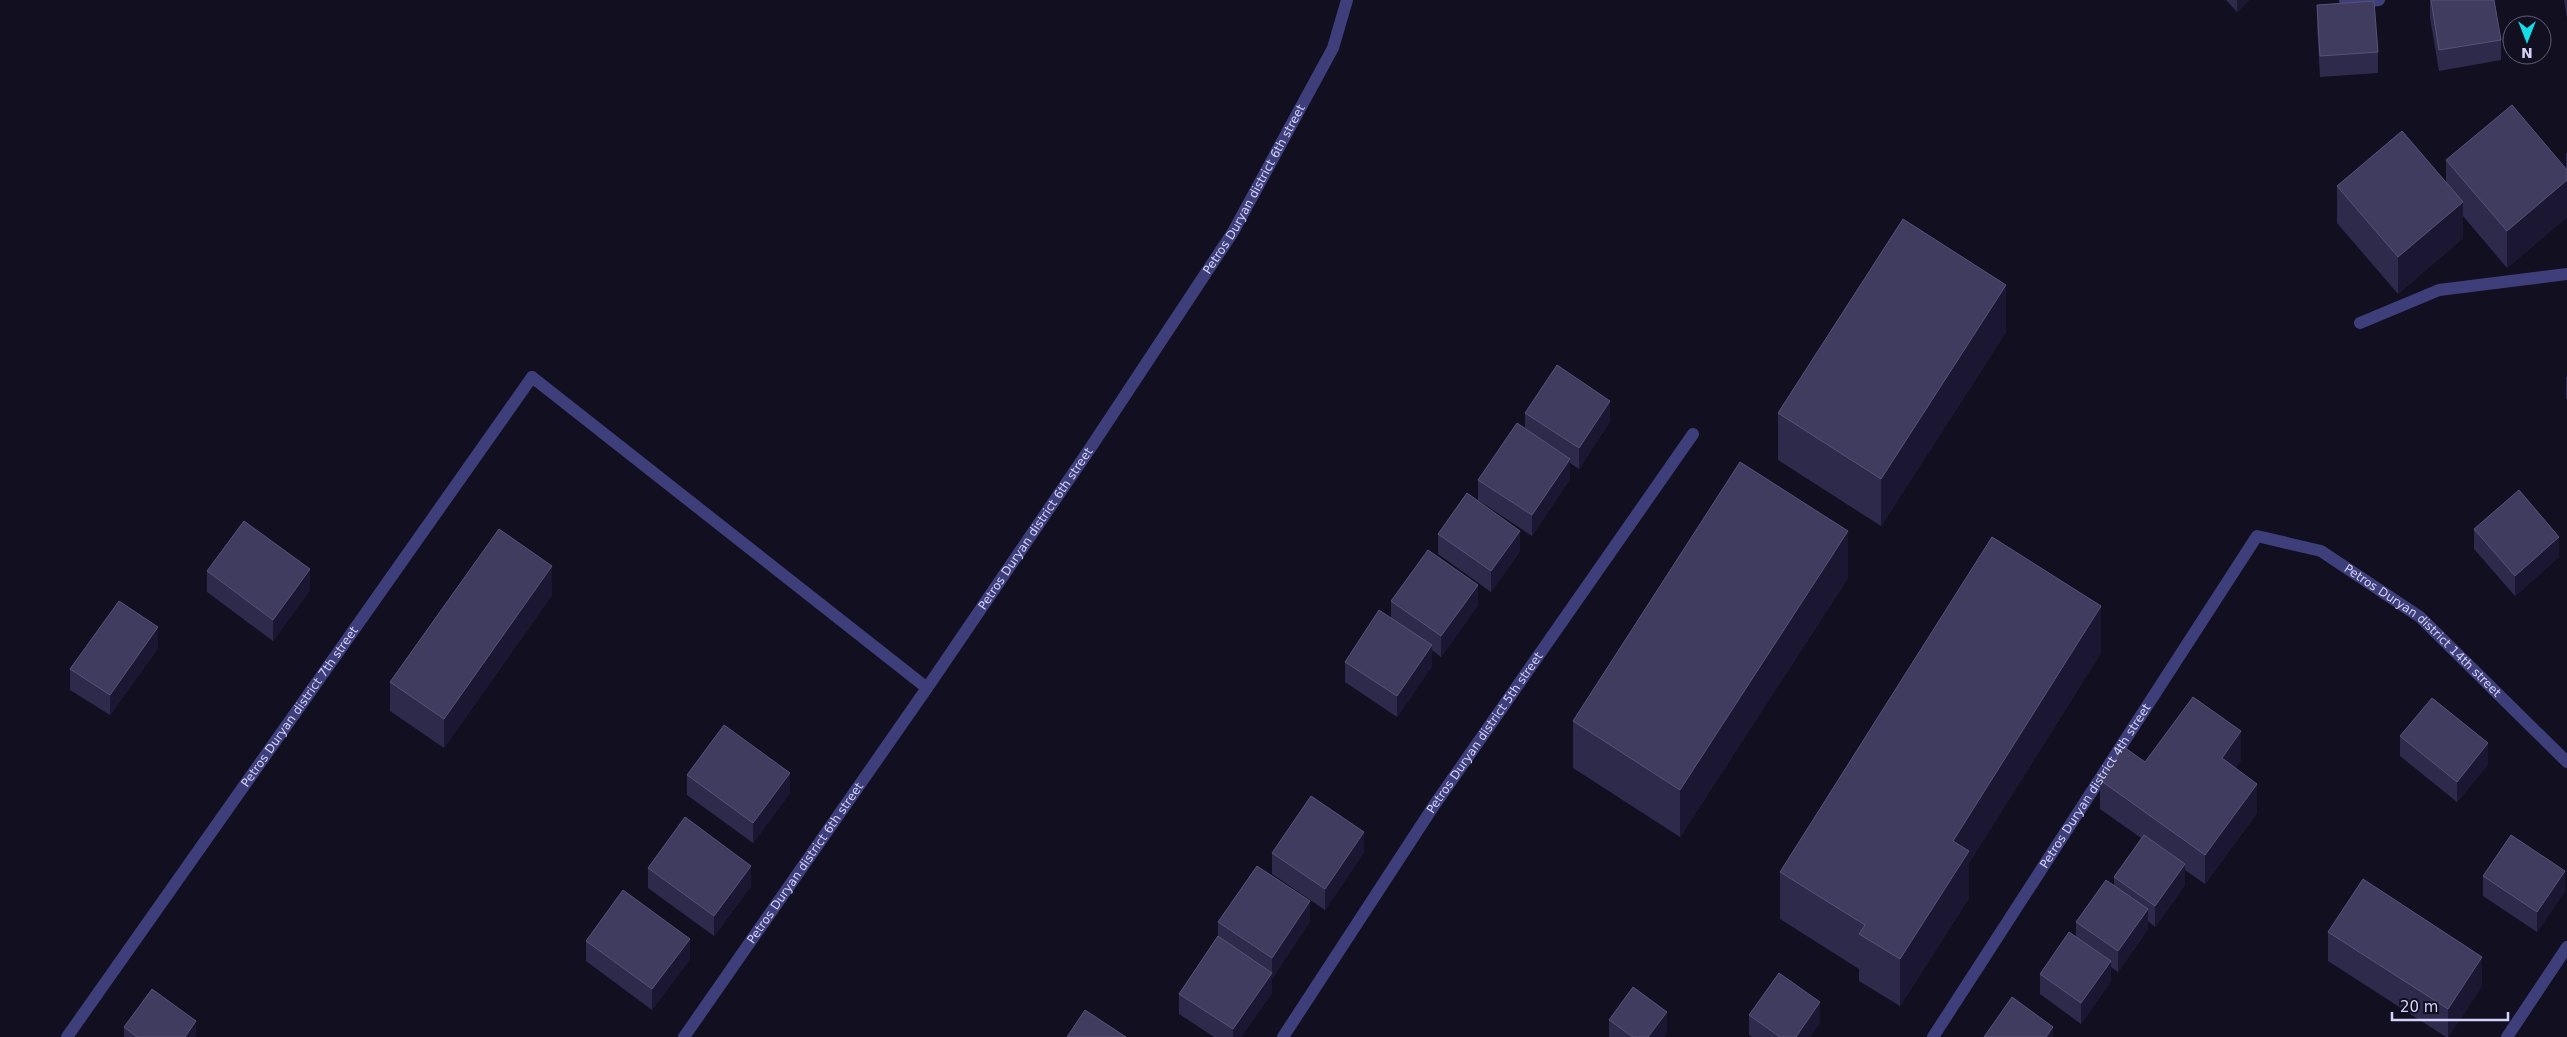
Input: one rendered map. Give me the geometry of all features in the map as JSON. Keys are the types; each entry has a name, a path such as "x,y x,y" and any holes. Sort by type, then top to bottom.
{"street":[{"name":"Petros Duryan district 6th street","path":"684,1037 928,688 1091,448 1232,232 1333,48 1347,0"},
{"path":"2344,0 2347,2 2379,0"},
{"path":"2360,323 2440,290 2567,274"},
{"name":"Petros Duryan district 7th street","path":"67,1037 532,377 928,688"},
{"name":"Petros Duryan district 5th street","path":"1283,1037 1435,804 1693,434"},
{"name":"Petros Duryan district 14th street","path":"2257,536 2320,551 2420,617 2567,762"},
{"name":"Petros Duryan district 4th street","path":"1933,1037 2257,536"},
{"path":"2507,1037 2567,947"}],"building":[{"path":"2431,0 2494,0 2501,40 2439,50"},
{"path":"2374,1 2378,52 2320,56 2317,5"},
{"path":"2512,105 2567,170 2567,180 2507,231 2446,160"},
{"path":"2402,131 2463,202 2398,257 2337,186"},
{"path":"1903,219 2006,285 1881,479 1778,413"},
{"path":"1557,365 1610,401 1579,448 1525,413"},
{"path":"1517,423 1570,459 1532,515 1478,480"},
{"path":"1740,462 1848,531 1680,790 1573,721"},
{"path":"2519,490 2559,537 2515,576 2474,529"},
{"path":"1467,493 1520,531 1491,571 1438,534"},
{"path":"244,521 310,569 273,620 207,571"},
{"path":"499,529 552,566 444,719 390,682"},
{"path":"1992,537 2101,606 1953,841 1969,851 1900,959 1859,934 1865,925 1780,872"},
{"path":"1428,550 1478,585 1441,636 1391,601"},
{"path":"119,601 158,627 110,695 70,669"},
{"path":"1379,610 1432,645 1397,696 1345,662"},
{"path":"2193,697 2241,731 2222,758 2257,784 2205,855 2100,780 2124,747 2145,762"},
{"path":"2432,698 2488,743 2457,782 2400,736"},
{"path":"724,725 790,773 753,823 687,775"},
{"path":"1311,796 1364,832 1325,889 1272,853"},
{"path":"685,817 751,866 714,916 648,868"},
{"path":"2144,835 2185,864 2155,906 2114,877"},
{"path":"2511,835 2565,871 2537,912 2483,876"},
{"path":"1257,866 1310,901 1272,958 1218,922"},
{"path":"2363,879 2482,957 2448,1009 2328,932"},
{"path":"2106,880 2148,909 2118,951 2076,922"},
{"path":"623,890 690,939 652,989 586,941"},
{"path":"2069,932 2111,961 2081,1003 2040,974"},
{"path":"1218,936 1272,973 1233,1029 1179,994"},
{"path":"1779,973 1820,1002 1796,1037 1780,1037 1749,1015"},
{"path":"1633,987 1667,1012 1648,1037 1633,1037 1609,1020"},
{"path":"152,989 196,1021 185,1037 137,1037 124,1027"},
{"path":"2012,997 2053,1027 2046,1037 1984,1037"},
{"path":"1085,1010 1126,1037 1067,1037"}]}
